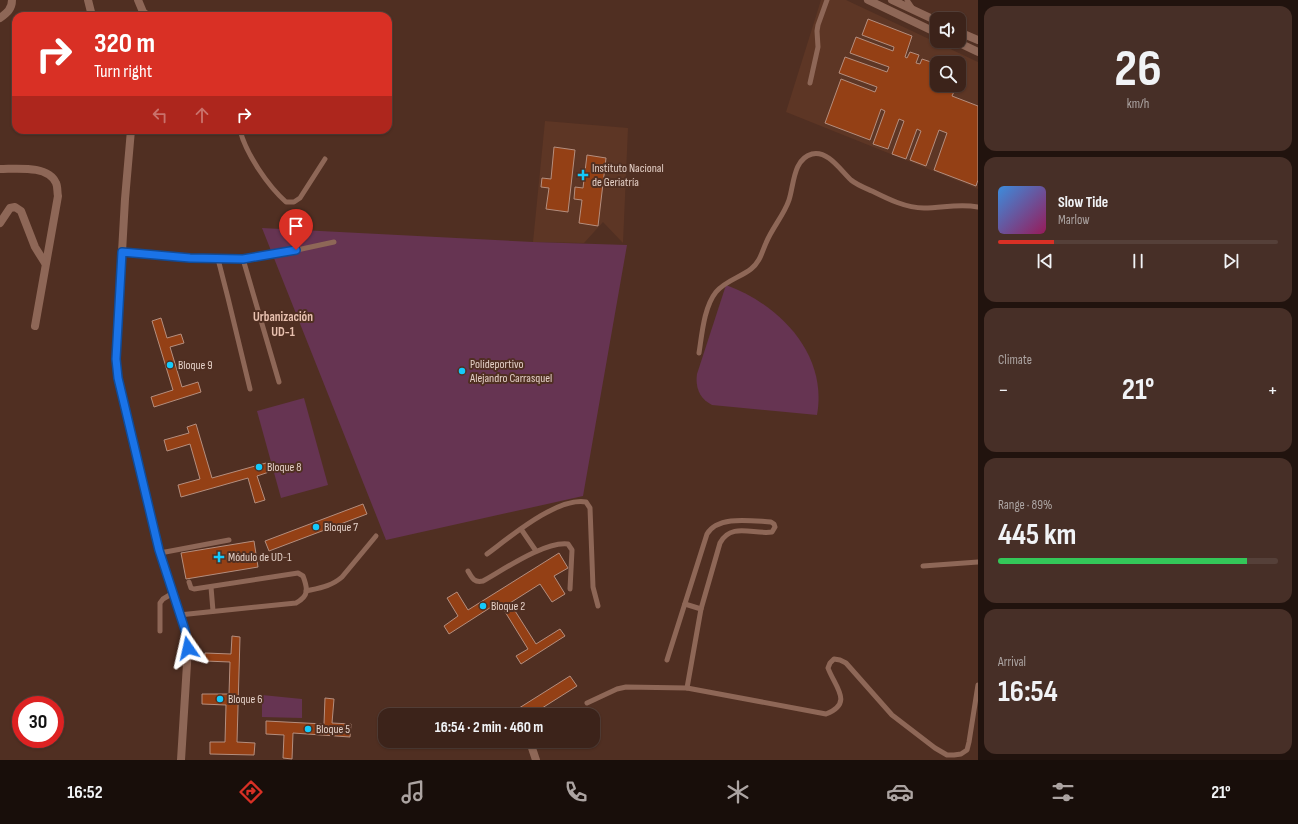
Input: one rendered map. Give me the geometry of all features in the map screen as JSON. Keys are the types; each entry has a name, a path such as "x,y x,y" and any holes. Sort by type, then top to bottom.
{"street":[{"path":"0,18 9,11 12,0"},
{"path":"88,0 91,12"},
{"path":"138,0 143,12"},
{"path":"868,0 930,30"},
{"path":"892,0 930,18"},
{"path":"966,35 978,40"},
{"path":"966,46 978,52"},
{"path":"131,134 116,359 118,378 160,553 185,630 188,648 181,760"},
{"path":"0,169 34,169 48,174 56,183 58,196 35,326"},
{"path":"0,223 10,208 15,207 21,211 35,247 45,263"},
{"path":"532,748 536,760"}],"lane":[{"path":"810,83 818,47 818,25 827,0"},
{"path":"907,0 915,11"},
{"path":"241,134 243,140 263,175 276,193 286,202 294,202 300,198 325,159"},
{"path":"699,352 705,316 715,293 721,287 752,268 763,254 766,243 788,203 796,170 806,157 812,154 818,154 826,157 852,181 889,199 914,207 925,208 965,204 978,207"},
{"path":"122,252 190,258 243,259 283,253 334,242"},
{"path":"218,259 250,389"},
{"path":"243,259 279,382"},
{"path":"487,554 540,516 561,506 581,501 586,502 590,508 593,587 598,606"},
{"path":"667,660 709,530 729,521 735,520 771,522 774,524 775,527 772,532 730,532 724,536 720,543 701,609 687,688"},
{"path":"521,529 536,551"},
{"path":"306,590 331,585 337,582 376,536"},
{"path":"160,553 229,540"},
{"path":"468,571 474,580 478,582 483,581 536,551 562,544 568,544 572,550 570,589"},
{"path":"923,566 978,562"},
{"path":"179,615 296,603 306,596 303,576 298,573 194,589 191,588 189,582"},
{"path":"211,587 213,611"},
{"path":"160,631 160,603 173,593"},
{"path":"685,604 701,609"},
{"path":"586,704 626,686 687,688 826,714 834,711 839,706 842,698 828,668 834,659 840,660 850,668 892,716 935,748 947,755 954,755 961,754 966,750 969,742 978,685"}],"shaded area":[{"path":"821,0 846,0 930,39 930,48 948,48 965,56 930,56 930,92 966,92 966,56 978,62 978,189 786,112"},
{"name":"Instituto Nacional de Geriatría","path":"545,121 628,128 623,243 603,222 584,243 533,242"},
{"name":"Polideportivo Alejandro Carrasquel","path":"262,228 533,242 627,245 583,496 386,540"},
{"path":"726,285 746,294 764,305 781,318 796,334 807,352 815,372 818,393 817,415 712,405 701,396 697,384 697,374"},
{"path":"304,398 328,485 281,498 257,411"},
{"path":"262,695 302,699 302,718 262,717"}],"building":[{"path":"868,19 912,36 905,57 907,58 910,52 919,55 916,63 920,64 922,59 930,62 930,92 954,92 952,96 978,106 978,180 976,186 934,170 947,133 939,130 926,166 910,160 921,131 917,129 906,159 892,154 904,121 899,119 888,149 873,144 885,111 881,109 870,140 825,123 841,79 875,92 877,87 839,73 845,57 887,72 889,67 850,53 856,37 893,51 894,47 862,35"},
{"path":"554,147 575,150 568,212 546,209 549,188 541,187 542,178 551,179"},
{"path":"587,155 606,158 598,226 579,223 582,200 574,199 575,187 583,188"},
{"name":"Bloque 9","path":"161,318 167,338 181,334 184,343 170,347 182,387 198,382 201,392 154,407 151,397 173,390 152,321"},
{"name":"Bloque 8","path":"196,424 212,478 266,463 269,472 257,476 265,500 255,503 248,478 181,497 178,485 200,479 190,444 167,451 164,440 189,433 187,427"},
{"name":"Bloque 7","path":"363,504 367,514 269,551 265,541"},
{"name":"Módulo de UD-1","path":"254,541 258,567 186,579 181,553"},
{"name":"Bloque 2","path":"559,553 568,568 554,576 565,594 552,602 540,584 510,603 536,644 560,629 565,636 521,664 516,656 528,649 499,602 449,634 444,626 458,616 447,598 457,592 468,610"},
{"name":"Bloque 6","path":"232,636 240,637 237,742 255,743 254,755 210,754 210,742 225,742 226,705 202,704 202,694 229,694 230,662 205,661 205,653 231,654"},
{"path":"570,676 577,686 542,708 519,708"},
{"name":"Bloque 5","path":"325,698 334,699 332,723 351,724 350,737 293,733 292,759 283,758 284,735 266,734 266,721 324,724"}],"place":[{"name":"Instituto Nacional de Geriatría","path":"583,175"},
{"name":"Bloque 9","path":"170,365"},
{"name":"Polideportivo Alejandro Carrasquel","path":"462,371"},
{"name":"Bloque 8","path":"259,467"},
{"name":"Bloque 7","path":"316,527"},
{"name":"Módulo de UD-1","path":"219,557"},
{"name":"Bloque 2","path":"483,606"},
{"name":"Bloque 6","path":"220,699"},
{"name":"Bloque 5","path":"308,729"}],"district":[{"name":"Urbanización UD-1","path":"283,324"}],"route":[{"path":"188,648 185,630 159,550 118,378 116,359 122,252 190,258 243,259 296,250"}]}
